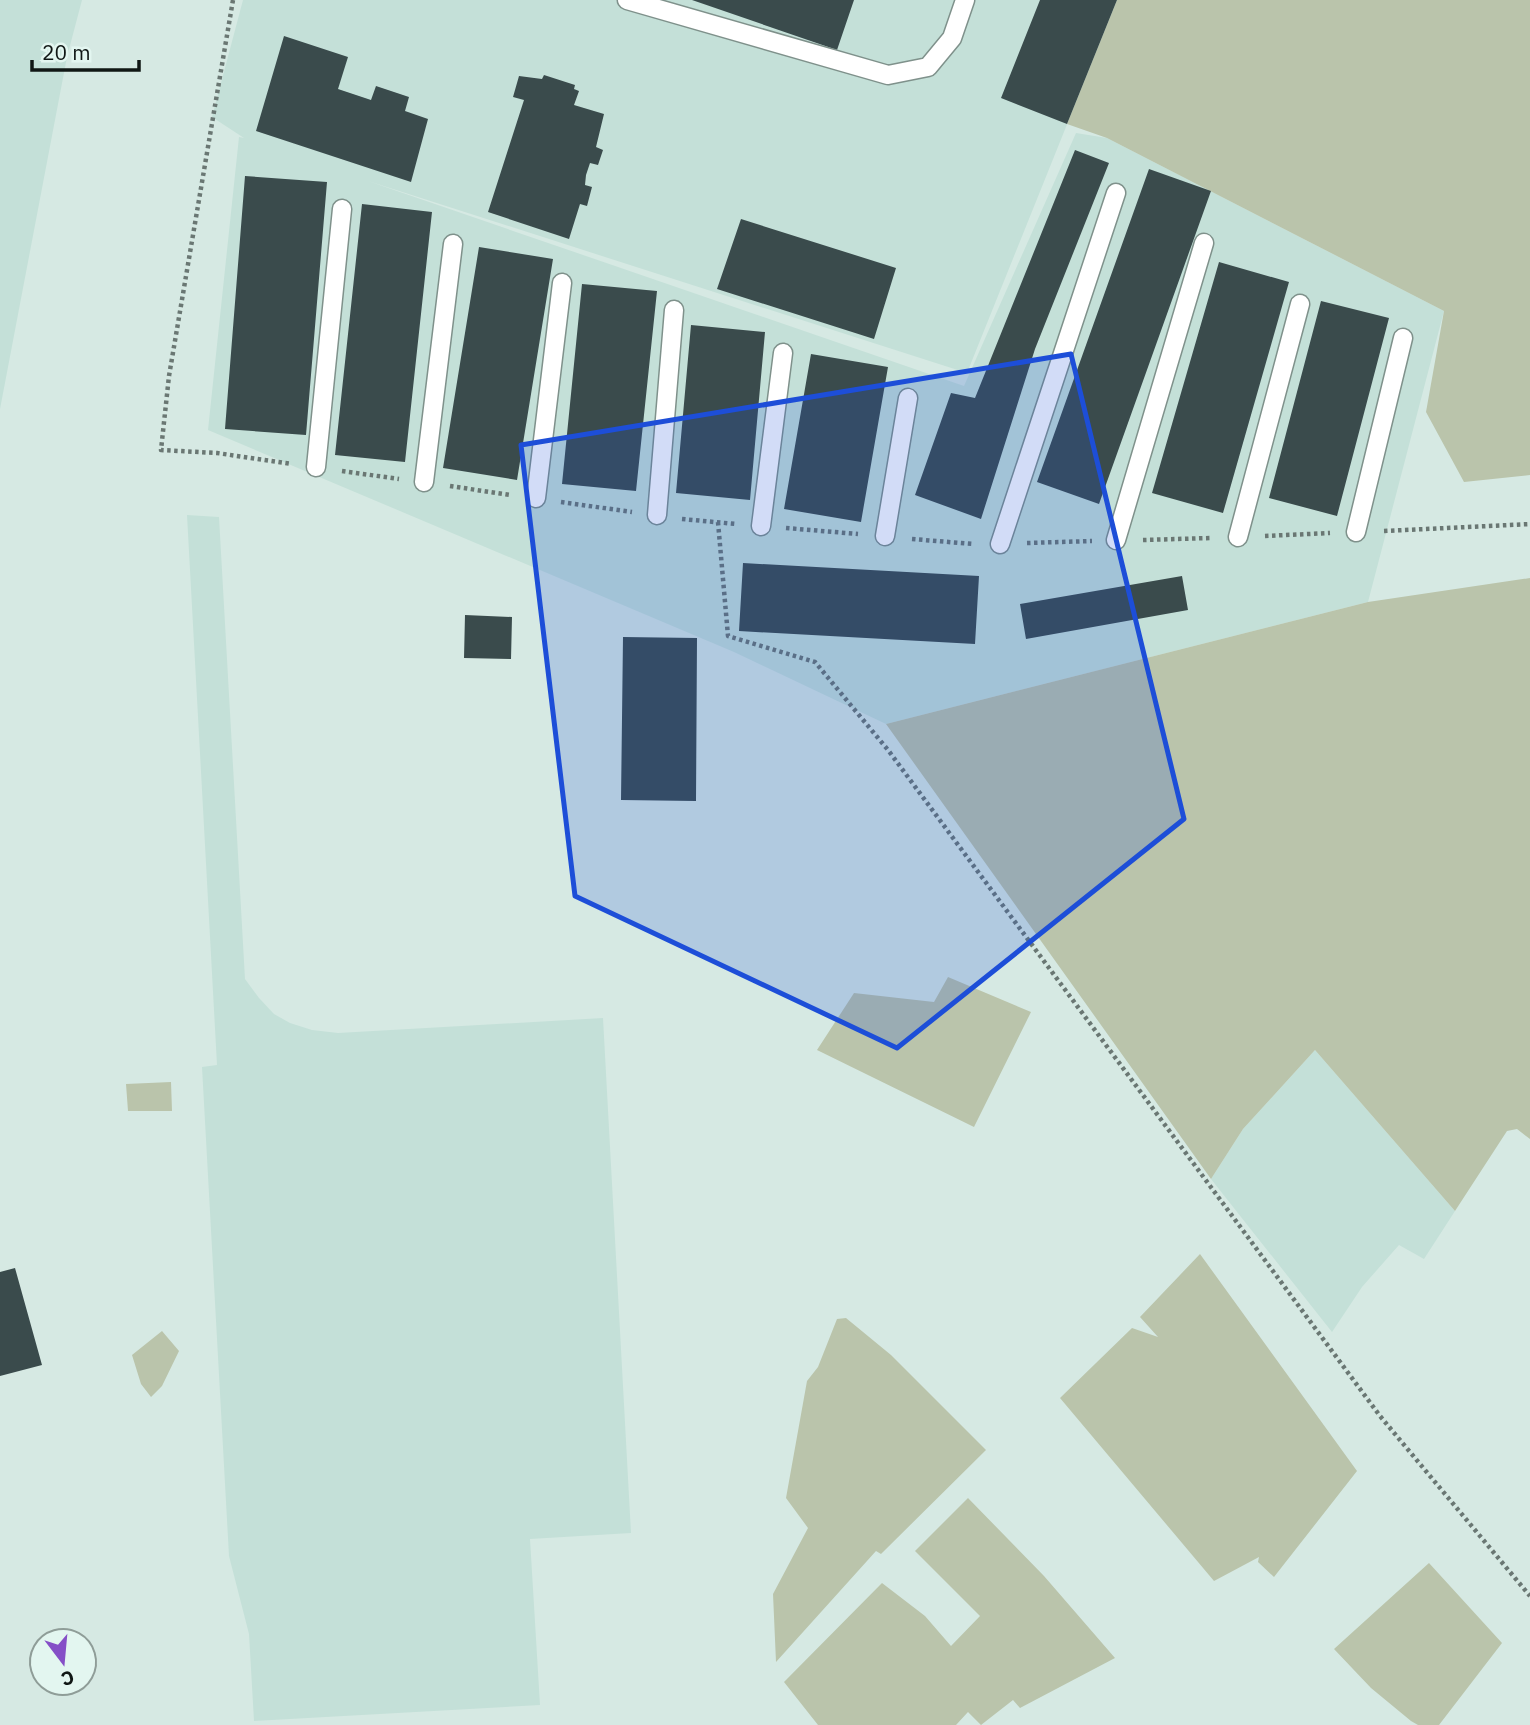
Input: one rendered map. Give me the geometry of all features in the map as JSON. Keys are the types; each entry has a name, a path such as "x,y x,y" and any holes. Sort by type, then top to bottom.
{"lane":[{"path":"627,0 888,75 928,67 952,38 965,0"},
{"path":"1000,544 1116,193"},
{"path":"316,467 342,209"},
{"path":"1115,540 1204,243"},
{"path":"424,482 453,244"},
{"path":"536,498 562,283"},
{"path":"1238,537 1300,304"},
{"path":"657,515 674,310"},
{"path":"1356,532 1403,338"},
{"path":"761,526 783,353"},
{"path":"885,536 908,398"}],"path":[{"path":"718,522 728,636 815,662 831,681 888,750 1380,1416 1530,1596"}],"highlighted area":[{"path":"1071,354 1184,819 897,1048 575,896 521,445"}],"shaded area":[{"path":"0,0 82,0 67,57 0,409"},
{"path":"243,0 1117,0 967,373 368,181 964,386 1076,133 1107,138 1444,311 1368,602 886,724 734,652 208,430 239,137 244,138 212,117"},
{"path":"1117,0 1530,0 1530,475 1464,482 1426,412 1444,311 1107,138 1067,124"},
{"path":"187,515 219,517 245,979 259,998 274,1014 290,1023 312,1030 338,1033 603,1018 631,1533 530,1539 540,1705 254,1721 249,1634 229,1556 202,1067 217,1065"},
{"path":"1530,578 1530,1139 1517,1129 1507,1131 1455,1211 1315,1050 1243,1129 1211,1179 886,724 1368,602"},
{"path":"948,977 1031,1012 974,1127 817,1050 854,993 934,1002"},
{"path":"1315,1050 1455,1211 1424,1259 1399,1245 1362,1287 1332,1332 1211,1179 1243,1129"},
{"path":"171,1082 172,1111 128,1111 126,1084"},
{"path":"1200,1254 1357,1471 1274,1577 1258,1562 1259,1557 1214,1581 1060,1398 1132,1328 1158,1337 1140,1317"},
{"path":"846,1318 891,1355 986,1450 881,1554 876,1551 776,1662 773,1594 808,1528 786,1498 807,1381 818,1367 837,1319"},
{"path":"162,1331 179,1351 162,1386 151,1397 141,1384 132,1355"},
{"path":"968,1498 1044,1576 1115,1658 1020,1708 1013,1700 981,1725 968,1712 956,1725 818,1725 784,1682 882,1583 925,1616 951,1646 980,1616 915,1551"},
{"path":"1429,1563 1502,1643 1439,1725 1418,1725 1371,1688 1334,1649"}],"building":[{"path":"692,0 854,0 837,50"},
{"path":"1040,0 1117,0 1067,124 1001,98"},
{"path":"284,36 348,57 338,89 371,100 376,86 409,97 405,111 428,119 411,182 256,131"},
{"path":"544,75 575,85 574,89 579,91 574,105 604,114 596,147 603,150 598,165 590,163 585,185 592,187 587,206 580,204 569,239 488,212 524,100 513,97 519,76 542,79"},
{"path":"1075,150 1109,163 1035,349 981,519 915,495 951,393 975,398"},
{"path":"1149,169 1211,191 1099,504 1037,482"},
{"path":"245,176 327,182 306,435 225,429"},
{"path":"362,204 432,212 405,462 335,455"},
{"path":"741,219 896,268 874,339 717,289"},
{"path":"479,247 553,259 517,480 443,468"},
{"path":"1219,262 1289,282 1223,513 1152,493"},
{"path":"582,284 657,291 636,491 562,484"},
{"path":"1321,301 1389,318 1337,516 1269,498"},
{"path":"691,325 765,332 750,500 676,493"},
{"path":"811,354 888,367 861,522 784,509"},
{"path":"743,563 979,576 975,644 739,631"},
{"path":"1182,576 1188,610 1026,639 1020,604"},
{"path":"465,615 512,617 511,659 464,658"},
{"path":"623,637 697,638 696,801 621,800"},
{"path":"15,1268 42,1365 0,1376 0,1272"}]}
